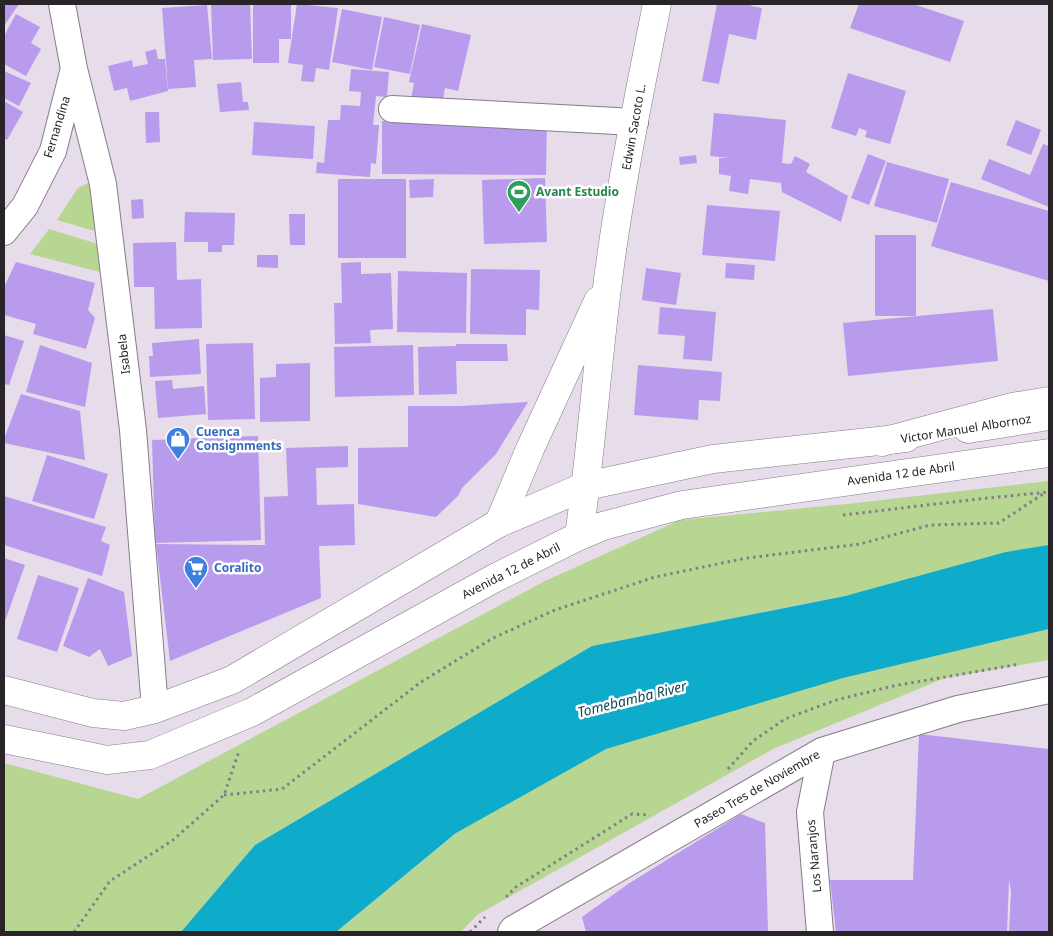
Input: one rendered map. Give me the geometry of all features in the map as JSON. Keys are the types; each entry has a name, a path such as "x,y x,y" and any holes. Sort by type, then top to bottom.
{"main road":[{"name":"Edwin Sacoto L.","path":"579,536 608,279 657,4"},
{"name":"Edwin Sacoto L.","path":"500,523 530,449 608,279"},
{"path":"4,690 93,713 124,716 155,709 232,680 500,523 586,486 713,459 882,442 1012,407 1049,402"},
{"name":"Victor Manuel Albornoz","path":"882,442 1049,416"},
{"name":"Avenida 12 de Abril","path":"4,739 107,760 150,755 252,712 493,579 603,526 682,505 1049,453"}],"street":[{"name":"Isabela","path":"62,4 74,69 103,184 133,430 155,709"},
{"name":"Fernandina","path":"4,232 25,206 52,151 74,69"},
{"path":"392,109 635,122"},
{"name":"Paseo Tres de Noviembre","path":"510,932 822,751 958,709 1037,692 1049,710"},
{"name":"Los Naranjos","path":"820,932 810,812 822,751"}],"path":[{"path":"224,795 282,789 421,682 493,638 554,610 655,577 747,558 860,544 930,525 999,523 1046,492"},
{"path":"723,774 754,741 785,720 836,700 893,686 1026,663"},
{"path":"74,932 110,881 174,840 224,795 252,712"},
{"path":"504,899 516,887 632,814 652,816"},
{"path":"470,932 491,911"}],"green space":[{"path":"88,183 97,197 98,232 57,220 78,188"},
{"path":"49,229 101,245 104,273 30,254"},
{"path":"1049,481 1049,555 592,646 255,845 181,932 4,932 4,763 138,799 545,581 680,520 847,504"},
{"path":"1049,629 1049,660 945,678 773,749 477,915 461,932 336,932 504,794 679,717"}],"water":[{"name":"Tomebamba River","path":"1049,545 1049,629 843,678 606,749 456,833 336,932 181,932 255,845 592,646 845,596 1006,552"}],"building":[{"path":"4,4 19,4 4,26"},
{"path":"211,4 250,4 252,59 213,60"},
{"path":"253,4 291,4 291,39 279,39 279,63 253,63"},
{"path":"297,4 338,8 329,70 316,68 314,82 301,81 303,65 288,63"},
{"path":"717,4 752,4 751,6 762,8 756,40 729,34 719,84 702,81"},
{"path":"859,4 913,4 964,21 950,62 850,28"},
{"path":"207,5 212,59 194,60 196,87 168,89 162,8"},
{"path":"342,9 382,17 372,70 332,62"},
{"path":"16,14 40,27 31,43 41,49 26,76 4,64 4,36"},
{"path":"384,17 420,25 410,74 374,67"},
{"path":"422,24 471,35 458,91 445,88 442,105 411,99 414,83 409,82"},
{"path":"156,49 158,59 165,59 168,91 130,101 127,88 114,91 108,66 132,60 133,67 148,64 145,52"},
{"path":"351,69 389,72 387,97 376,96 373,125 379,125 376,164 371,163 370,177 316,173 317,162 324,163 328,120 340,120 341,105 360,106 361,92 349,91"},
{"path":"4,71 31,83 19,106 4,98"},
{"path":"848,73 906,91 890,144 865,137 867,131 859,128 856,136 831,128"},
{"path":"241,82 243,102 248,102 249,110 220,112 217,84"},
{"path":"4,101 23,112 7,140 4,138"},
{"path":"145,112 159,112 160,142 146,143"},
{"path":"714,113 786,120 782,163 791,164 795,156 810,164 806,172 848,196 841,222 782,192 781,183 750,179 748,194 729,191 731,176 719,174 719,158 729,158 710,156"},
{"path":"1016,120 1041,130 1031,155 1006,145"},
{"path":"382,121 547,122 546,175 382,174"},
{"path":"254,122 315,126 313,159 252,155"},
{"path":"1043,144 1049,146 1049,207 981,179 989,159 1030,175"},
{"path":"868,154 886,161 869,205 851,198"},
{"path":"696,155 697,163 680,165 679,157"},
{"path":"887,162 949,179 937,223 874,206"},
{"path":"545,178 547,242 484,244 482,180"},
{"path":"338,179 406,179 406,258 338,258"},
{"path":"434,179 433,197 410,198 409,180"},
{"path":"951,182 1049,211 1049,281 931,246"},
{"path":"143,199 144,218 132,219 131,200"},
{"path":"707,205 780,211 775,261 702,255"},
{"path":"185,212 235,213 234,245 222,245 222,252 208,252 208,242 184,242"},
{"path":"289,214 305,214 305,245 290,245"},
{"path":"875,235 916,235 916,316 875,316"},
{"path":"176,242 177,280 201,279 202,328 155,329 154,287 134,287 133,243"},
{"path":"257,255 278,255 278,268 257,267"},
{"path":"16,262 95,283 88,310 95,318 86,349 33,334 36,324 4,315 4,287"},
{"path":"361,262 361,274 391,273 393,329 370,330 371,343 335,344 334,303 342,303 341,263"},
{"path":"726,263 755,265 754,280 725,278"},
{"path":"646,268 681,273 676,305 642,300"},
{"path":"471,269 540,270 539,310 526,309 526,335 470,334"},
{"path":"398,271 467,273 466,333 397,332"},
{"path":"660,307 716,312 712,361 683,359 685,336 658,334"},
{"path":"993,309 998,361 848,376 843,323"},
{"path":"4,335 24,341 9,385 4,384"},
{"path":"199,339 201,374 150,377 149,356 153,356 152,343"},
{"path":"253,343 255,419 208,420 206,344"},
{"path":"456,344 507,344 508,361 456,361 457,394 419,395 418,347 456,346"},
{"path":"40,345 92,363 85,407 26,392"},
{"path":"413,345 414,395 335,397 334,347"},
{"path":"310,363 310,421 260,422 260,378 276,377 276,364"},
{"path":"638,365 722,372 720,401 699,400 698,420 634,415"},
{"path":"172,380 173,389 204,386 206,414 158,418 155,381"},
{"path":"21,394 80,411 85,460 4,443"},
{"path":"528,402 496,454 436,517 358,504 358,448 408,447 408,406 460,406"},
{"path":"258,436 261,540 155,543 152,440"},
{"path":"348,446 348,467 316,468 317,505 354,504 355,545 319,546 321,598 170,661 156,544 265,545 264,497 288,496 286,448"},
{"path":"47,455 108,474 94,519 32,501"},
{"path":"4,496 106,527 101,541 110,545 102,576 4,545"},
{"path":"4,558 25,565 4,624"},
{"path":"38,575 79,588 57,652 17,639"},
{"path":"88,578 124,592 132,656 108,666 100,649 89,657 63,646"},
{"path":"919,734 1049,749 1049,932 1009,932 1011,891 1009,880 1007,932 836,932 830,880 913,880"},
{"path":"741,814 765,823 768,932 586,932 582,917 628,884"}],"place":[{"name":"Avant Estudio","path":"519,213"},
{"name":"Cuenca Consignments","path":"178,460"},
{"name":"Coralito","path":"196,589"}]}
